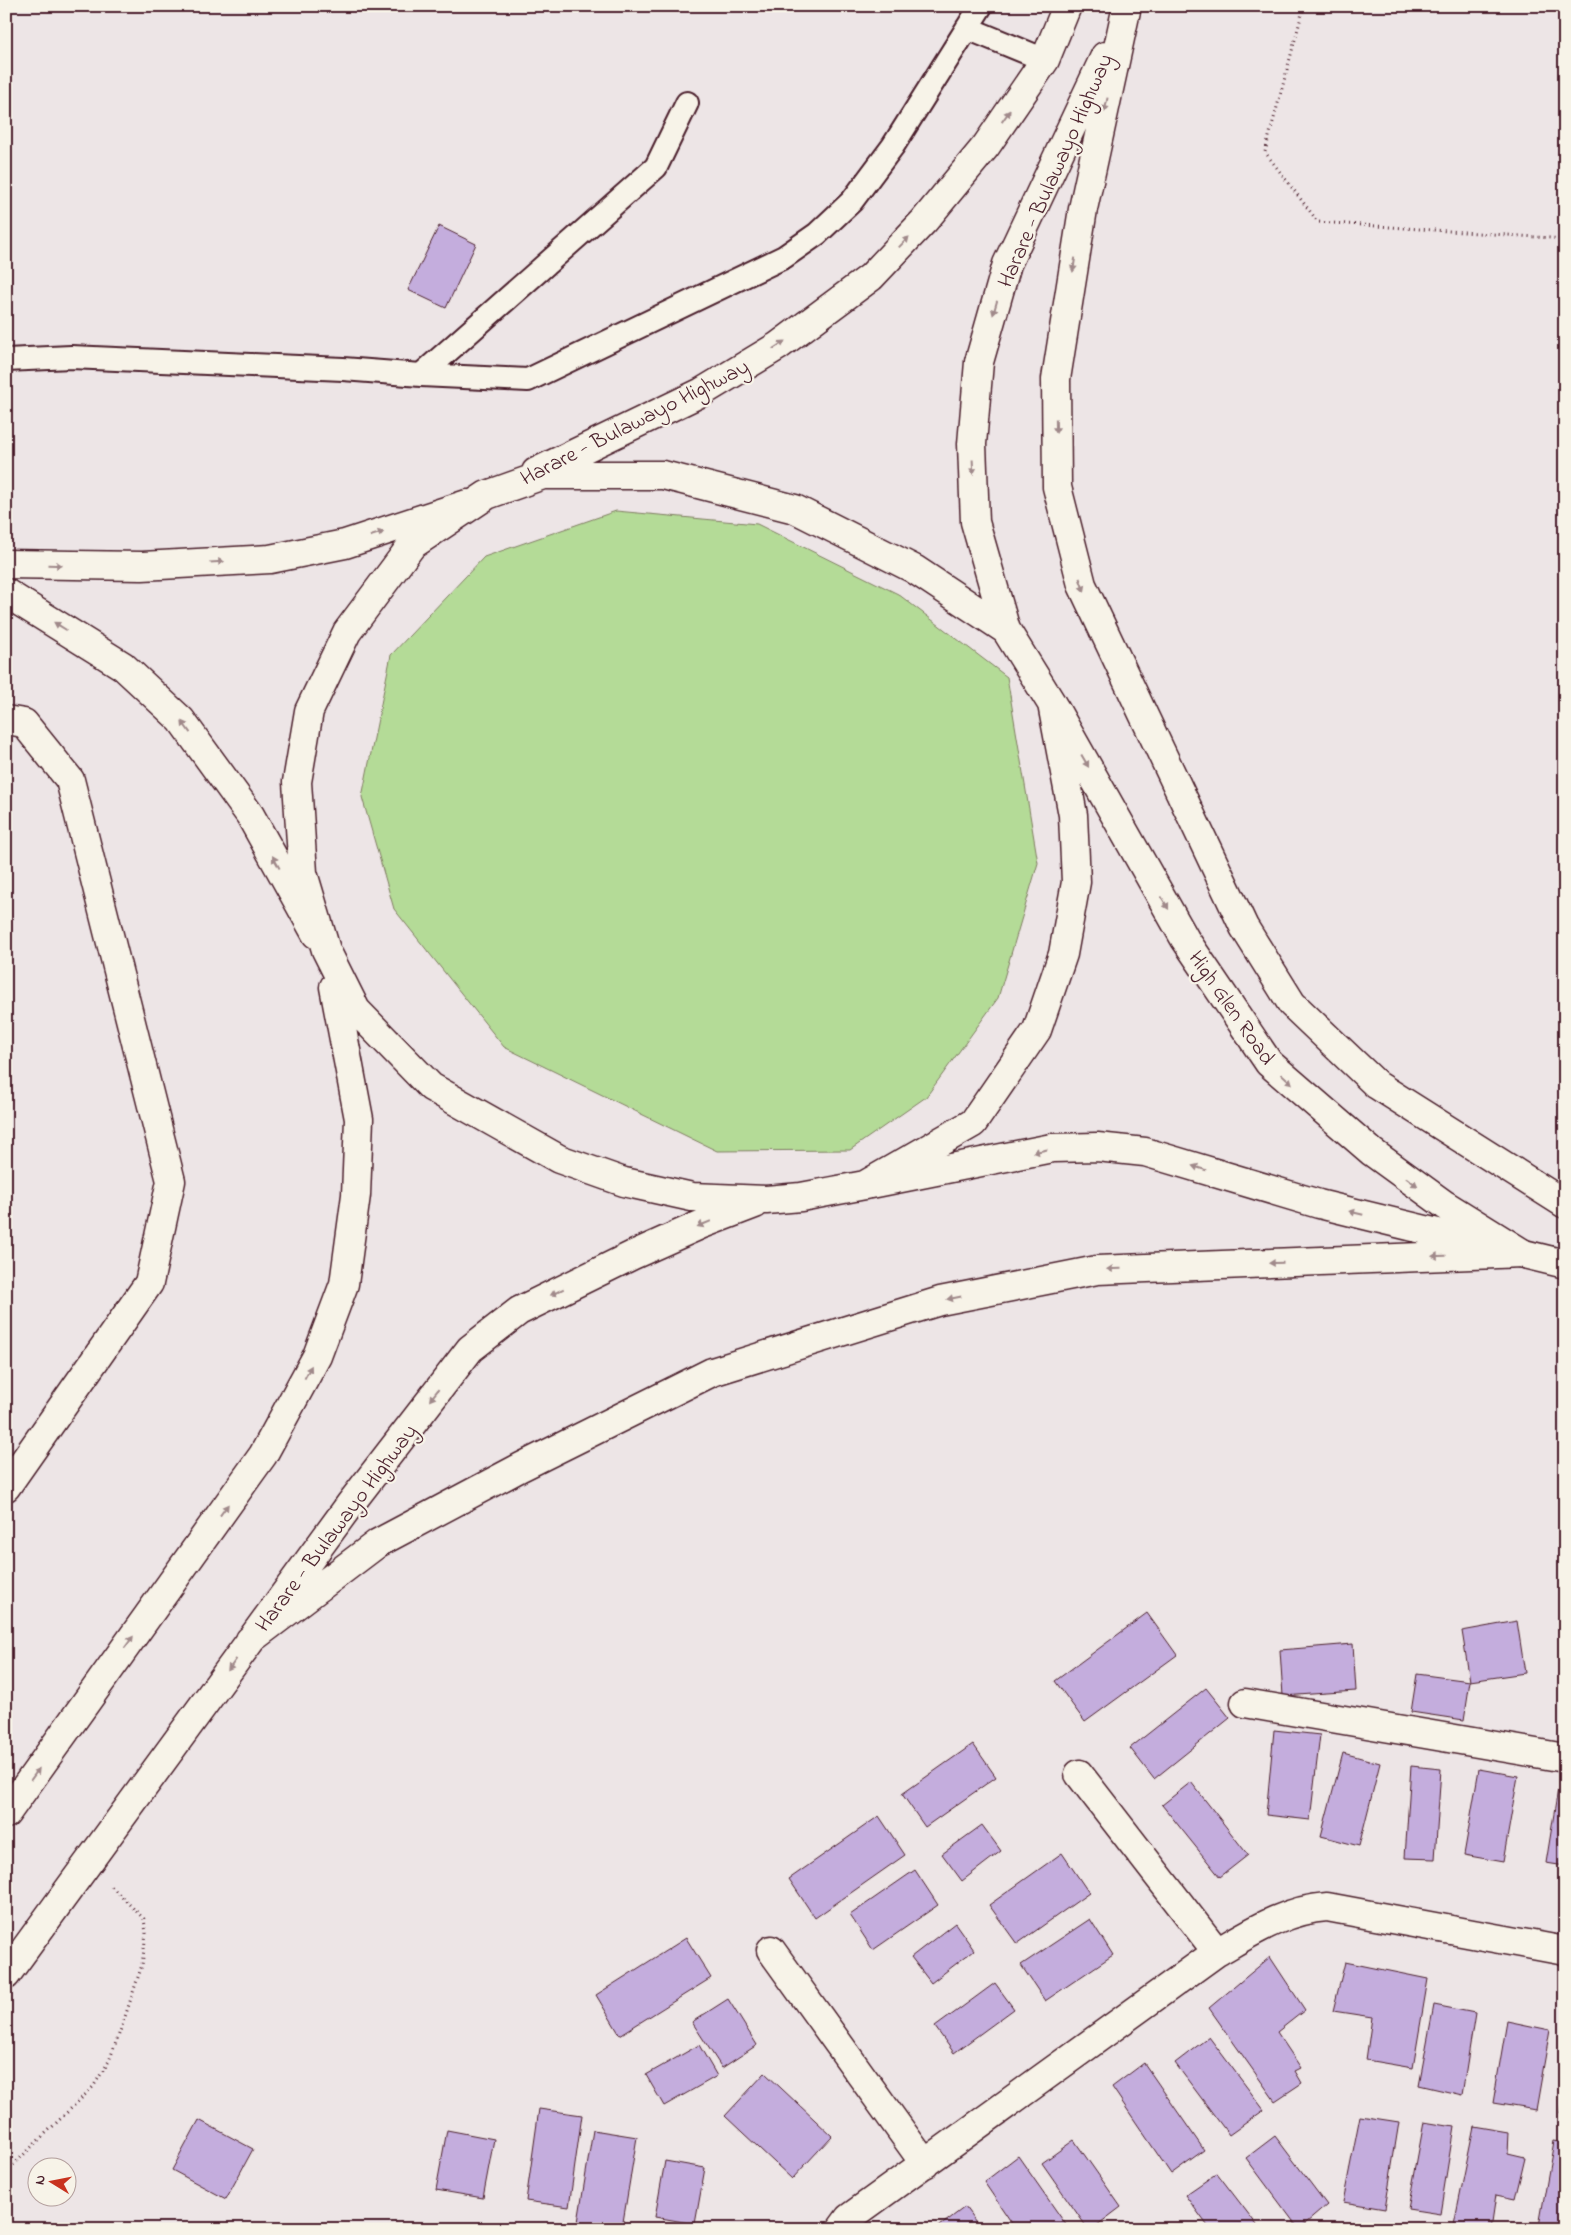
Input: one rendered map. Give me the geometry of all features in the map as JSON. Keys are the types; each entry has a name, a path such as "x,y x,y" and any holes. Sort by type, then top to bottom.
{"main road":[{"name":"Harare - Bulawayo Highway","path":"6,1814 263,1455 317,1356 344,1284 356,1195 359,1119 342,1023 326,950 302,873 298,782 309,711 347,632 412,545 483,498 702,392 778,346 871,277 924,221 986,146 1045,60 1067,6"},
{"name":"Harare - Bulawayo Highway","path":"326,950 356,1010 431,1087 559,1159 624,1182 692,1197 766,1200 801,1197 865,1185 973,1123 1038,1030 1063,954 1076,882 1074,815 1052,704 1006,630 975,522 972,444 979,362 1007,264 1099,71 1126,6"},
{"path":"1126,6 1083,209 1056,379 1057,487 1082,585 1244,927 1292,1004 1377,1085 1565,1204"},
{"name":"Harare - Bulawayo Highway","path":"483,498 543,475 664,475 795,509 914,569 1006,630"},
{"path":"6,564 142,566 270,559 345,544 483,498"},
{"path":"6,593 123,666 181,720 250,815 326,950"},
{"name":"High Glen Road","path":"1052,704 1185,939 1269,1062 1372,1152 1445,1205 1522,1252"},
{"path":"6,720 24,723 70,780 170,1182 149,1284 6,1487"},
{"name":"High Glen Road","path":"865,1185 1052,1148 1097,1147 1145,1152 1319,1204 1565,1264"},
{"name":"Harare - Bulawayo Highway","path":"6,1975 351,1503 470,1349 527,1306 700,1225 766,1200"},
{"path":"250,1640 378,1544 521,1467 712,1372 940,1301 1097,1270 1522,1252"},
{"path":"1245,1703 1565,1758"},
{"path":"1079,1774 1217,1952"},
{"path":"841,2229 849,2218 1217,1952 1272,1921 1314,1908 1327,1907 1565,1951"},
{"path":"771,1950 925,2164"}],"lane":[{"path":"6,360 71,357 528,380 784,257 816,234 852,201 893,146 981,6"},
{"path":"967,28 1045,60"},
{"path":"421,375 656,167 687,103"}],"path":[{"path":"1304,6 1265,152 1318,222 1565,239"},
{"path":"6,2172 93,2087 109,2061 142,1965 146,1933 144,1919 88,1863"}],"green space":[{"path":"616,511 757,524 898,594 1007,677 1038,863 998,998 926,1097 850,1150 717,1151 504,1047 394,909 362,797 391,655 484,557"}],"building":[{"path":"439,226 476,244 446,308 408,290"},
{"path":"1147,1613 1177,1655 1085,1722 1055,1681"},
{"path":"1517,1621 1525,1673 1470,1681 1462,1631"},
{"path":"1353,1644 1356,1691 1283,1696 1280,1650"},
{"path":"1417,1674 1470,1681 1464,1720 1411,1712"},
{"path":"1206,1688 1230,1718 1154,1779 1130,1748"},
{"path":"1274,1730 1320,1735 1310,1820 1266,1815"},
{"path":"973,1744 996,1777 925,1827 902,1794"},
{"path":"1343,1753 1380,1763 1359,1846 1321,1836"},
{"path":"1411,1766 1441,1769 1435,1859 1405,1858"},
{"path":"1479,1769 1518,1776 1503,1862 1464,1855"},
{"path":"1191,1782 1248,1855 1220,1877 1162,1805"},
{"path":"1558,1789 1565,1790 1565,1866 1546,1863"},
{"path":"879,1816 905,1855 815,1918 789,1879"},
{"path":"982,1825 1001,1851 962,1881 942,1854"},
{"path":"1062,1853 1089,1893 1017,1944 989,1905"},
{"path":"915,1870 938,1905 873,1950 850,1915"},
{"path":"1090,1919 1113,1955 1045,2001 1021,1965"},
{"path":"955,1923 974,1950 931,1983 911,1957"},
{"path":"686,1938 711,1978 620,2035 596,1995"},
{"path":"1270,1957 1305,2010 1277,2032 1301,2068 1295,2071 1302,2083 1275,2101 1209,2008"},
{"path":"1345,1962 1428,1979 1413,2068 1366,2060 1372,2017 1333,2011"},
{"path":"995,1983 1014,2009 954,2053 935,2027"},
{"path":"728,1999 757,2045 722,2068 692,2022"},
{"path":"1434,2005 1475,2013 1462,2095 1419,2085"},
{"path":"1507,2021 1550,2030 1536,2110 1493,2103"},
{"path":"1209,2037 1264,2110 1229,2135 1175,2063"},
{"path":"699,2045 717,2076 664,2106 646,2075"},
{"path":"1144,2063 1204,2150 1171,2174 1112,2087"},
{"path":"765,2073 832,2136 792,2179 725,2116"},
{"path":"1565,2085 1565,2114 1560,2113"},
{"path":"539,2109 582,2115 569,2207 526,2201"},
{"path":"1360,2116 1399,2122 1385,2209 1343,2202"},
{"path":"199,2120 253,2149 226,2199 172,2170"},
{"path":"1424,2122 1454,2127 1440,2214 1408,2209"},
{"path":"1474,2126 1509,2132 1508,2153 1525,2157 1515,2199 1496,2195 1491,2229 1471,2229 1454,2224"},
{"path":"447,2130 494,2139 483,2198 436,2190"},
{"path":"593,2130 637,2137 622,2228 578,2222"},
{"path":"1275,2136 1327,2205 1299,2229 1246,2158"},
{"path":"1074,2140 1121,2207 1092,2229 1088,2229 1042,2163"},
{"path":"1554,2141 1565,2143 1565,2229 1539,2226"},
{"path":"1018,2156 1069,2229 1016,2229 984,2182"},
{"path":"665,2161 705,2168 695,2224 655,2217"},
{"path":"1217,2173 1260,2229 1210,2229 1185,2195"},
{"path":"965,2207 981,2229 936,2229"}]}
